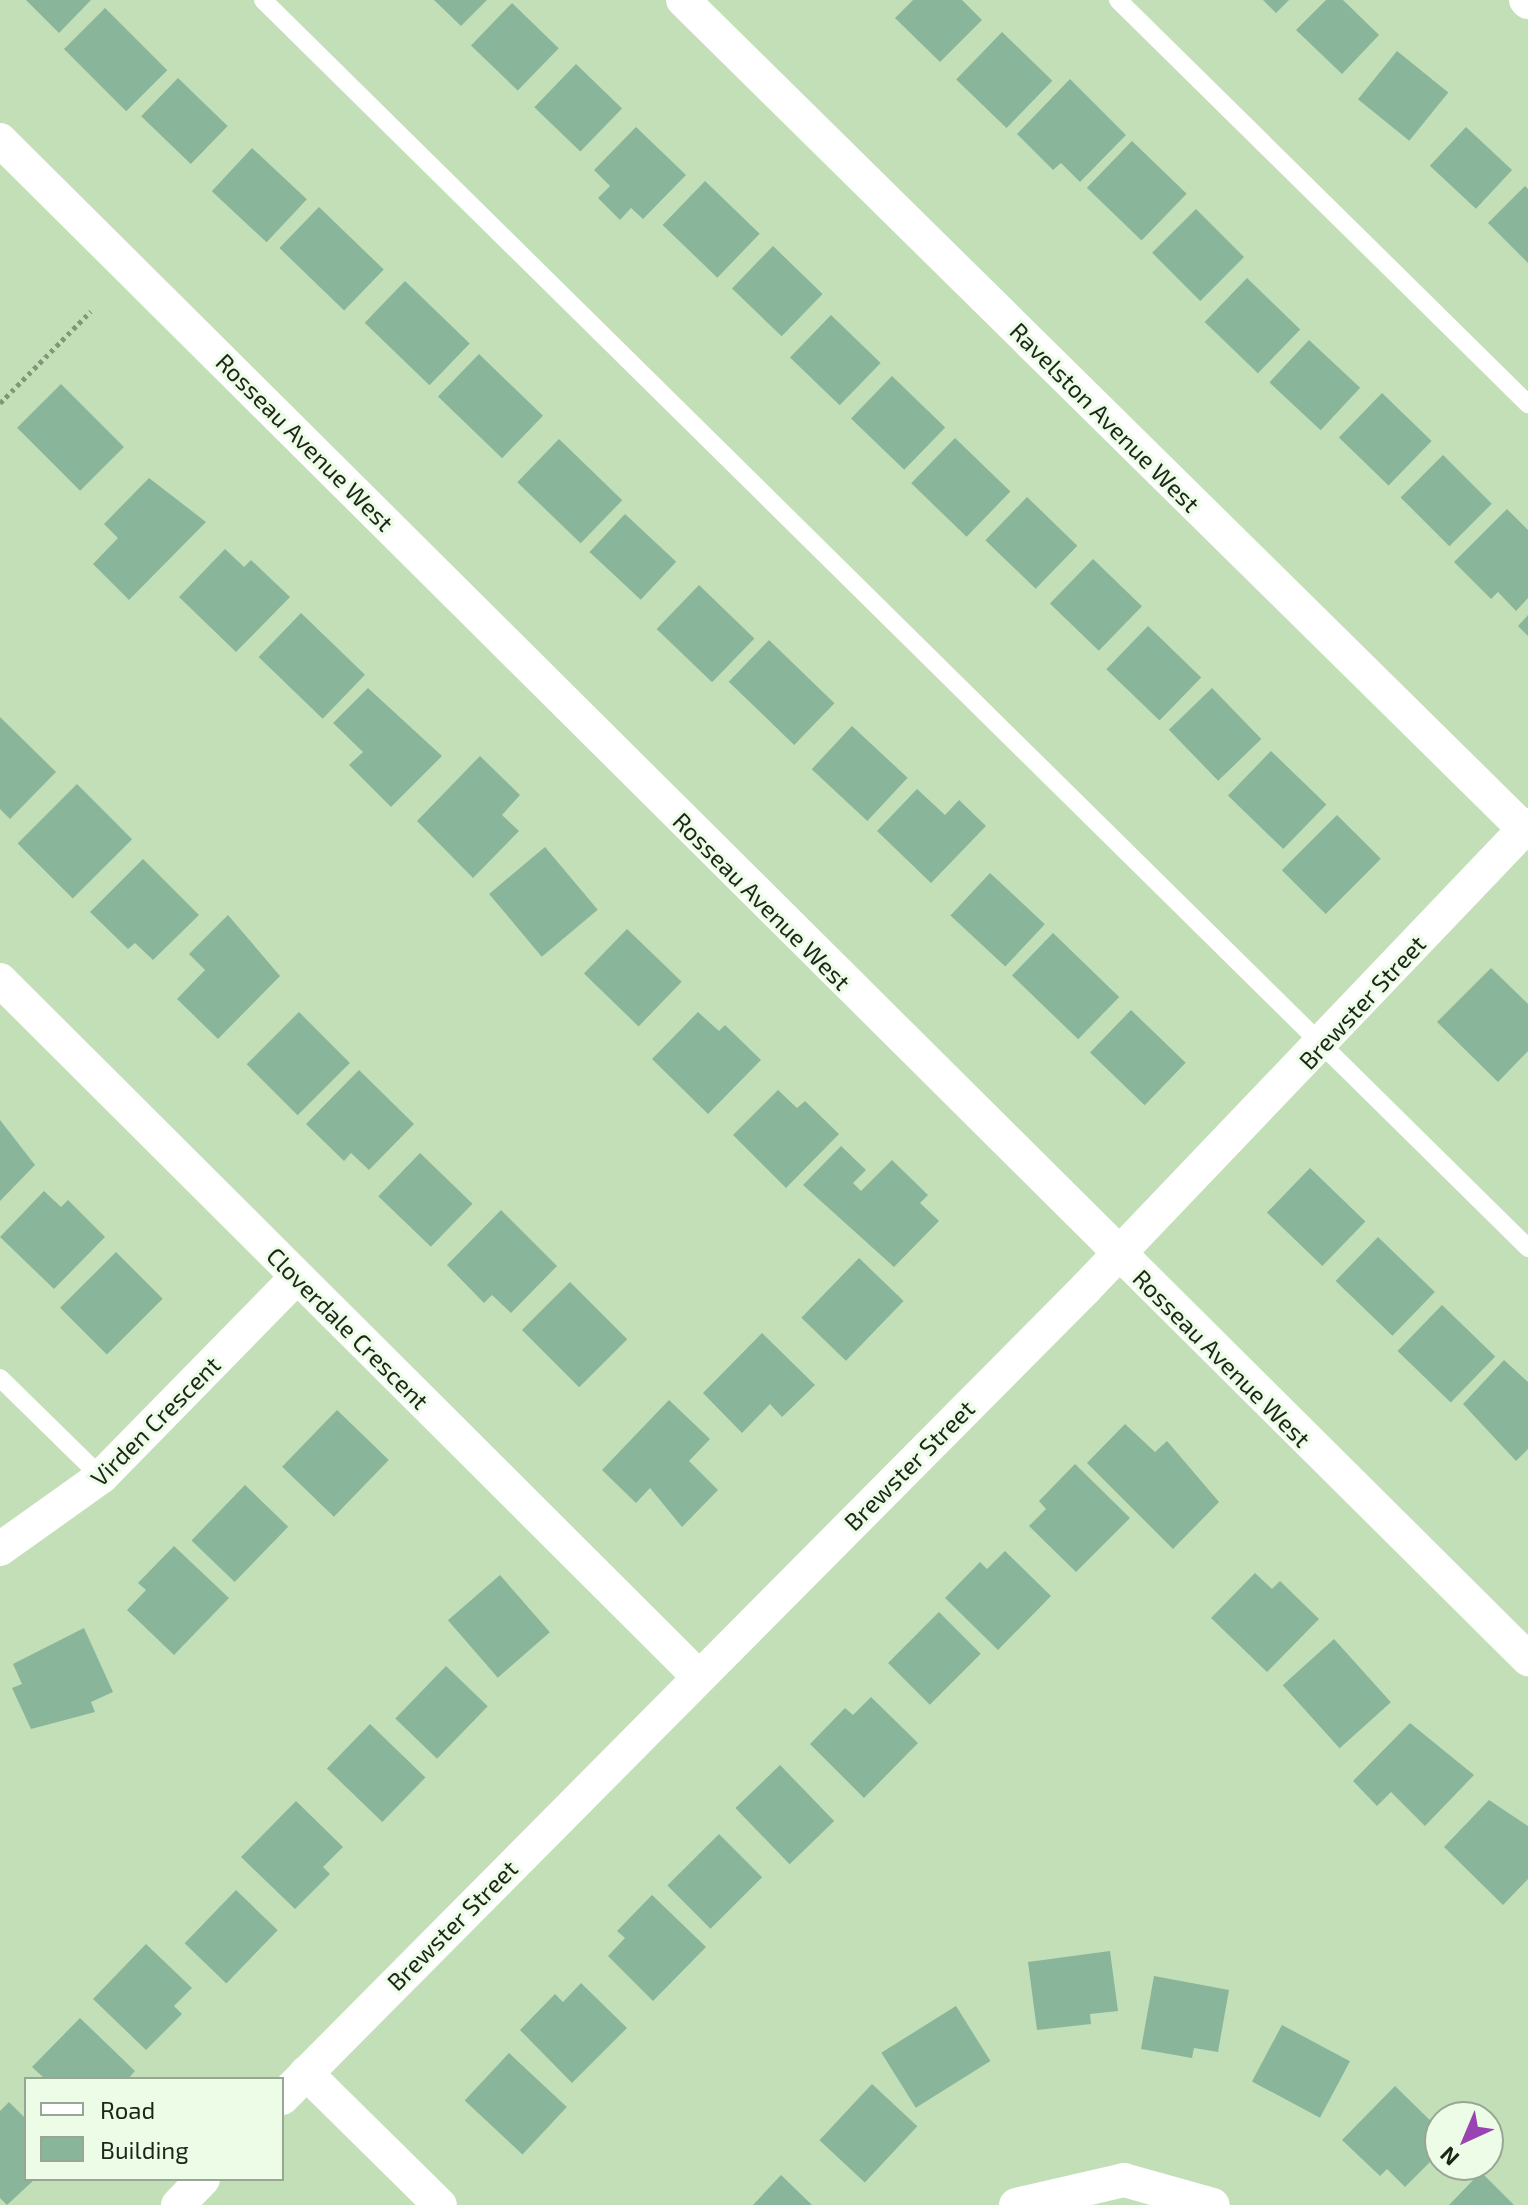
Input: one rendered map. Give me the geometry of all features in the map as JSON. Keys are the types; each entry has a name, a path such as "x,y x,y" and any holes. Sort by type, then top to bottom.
{"street":[{"name":"Ravelston Avenue West","path":"683,0 1527,829"},
{"name":"Rosseau Avenue West","path":"0,140 1117,1256 1528,1659"},
{"name":"Brewster Street","path":"284,2096 1117,1256 1527,829"},
{"name":"Cloverdale Crescent","path":"0,980 698,1676"},
{"name":"Virden Crescent","path":"0,1549 101,1477 297,1277"},
{"path":"306,2073 440,2205"},
{"path":"1016,2205 1124,2180 1213,2205"},
{"path":"178,2205 201,2181"}],"lane":[{"path":"263,0 1528,1248"},
{"path":"1118,0 1528,404"},
{"path":"0,1378 101,1477"}],"path":[{"path":"0,403 91,311"}],"building":[{"path":"26,0 91,0 59,33"},
{"path":"434,0 487,0 461,26"},
{"path":"913,0 962,0 982,20 940,62 895,18"},
{"path":"1263,0 1289,0 1276,13"},
{"path":"1326,0 1343,0 1379,35 1342,74 1296,30"},
{"path":"512,3 559,48 518,91 471,45"},
{"path":"105,8 167,70 126,111 64,49"},
{"path":"1002,32 1052,81 1007,128 956,79"},
{"path":"1397,51 1448,93 1409,141 1358,99"},
{"path":"576,64 622,108 580,152 534,107"},
{"path":"178,78 228,126 191,164 141,116"},
{"path":"1070,79 1126,135 1080,182 1061,163 1053,170 1017,134"},
{"path":"636,127 686,175 643,219 631,208 620,220 598,198 610,186 594,170"},
{"path":"1466,127 1512,170 1476,209 1430,166"},
{"path":"1132,141 1187,194 1142,241 1087,188"},
{"path":"252,148 307,199 267,242 212,191"},
{"path":"705,181 760,234 717,278 663,225"},
{"path":"1525,186 1528,189 1528,263 1488,223"},
{"path":"319,207 384,270 344,311 279,248"},
{"path":"1196,209 1244,257 1200,301 1152,253"},
{"path":"773,246 823,294 782,336 732,288"},
{"path":"1247,278 1300,329 1258,373 1205,322"},
{"path":"405,281 470,344 429,385 365,323"},
{"path":"831,315 881,363 840,405 790,357"},
{"path":"1309,340 1360,388 1321,430 1269,382"},
{"path":"479,354 543,416 502,458 438,396"},
{"path":"892,376 945,427 904,470 851,418"},
{"path":"61,384 124,447 80,491 17,428"},
{"path":"1382,393 1432,441 1389,486 1339,438"},
{"path":"955,438 1010,491 967,537 911,483"},
{"path":"559,439 622,500 581,543 517,482"},
{"path":"1443,455 1492,504 1449,546 1401,497"},
{"path":"149,478 206,522 129,600 93,564 118,538 104,524"},
{"path":"1027,497 1077,546 1036,589 985,540"},
{"path":"1507,509 1528,530 1528,598 1516,611 1498,592 1491,599 1454,562"},
{"path":"625,514 676,562 641,600 590,552"},
{"path":"225,549 244,567 251,560 290,597 236,652 179,597"},
{"path":"1093,559 1142,606 1099,651 1050,604"},
{"path":"699,585 754,638 712,682 657,629"},
{"path":"301,613 365,675 323,719 259,657"},
{"path":"1528,615 1528,636 1518,626"},
{"path":"1148,626 1201,677 1160,721 1106,669"},
{"path":"769,640 834,703 794,745 729,682"},
{"path":"368,688 442,756 391,807 349,765 363,752 333,723"},
{"path":"1212,688 1261,739 1218,781 1169,730"},
{"path":"0,717 56,772 10,819 0,809"},
{"path":"852,726 908,778 867,821 812,769"},
{"path":"1271,751 1326,804 1283,849 1228,796"},
{"path":"480,756 520,795 502,815 519,831 473,878 417,821"},
{"path":"77,784 132,839 73,899 18,843"},
{"path":"917,789 945,815 959,800 986,826 931,883 877,831"},
{"path":"1337,815 1381,859 1326,914 1282,870"},
{"path":"545,847 598,910 542,957 489,894"},
{"path":"143,859 199,915 153,960 135,943 128,949 90,912"},
{"path":"990,873 1045,924 1005,967 950,915"},
{"path":"228,915 280,976 218,1039 177,999 205,970 189,954"},
{"path":"627,929 682,982 639,1026 584,974"},
{"path":"1053,933 1119,997 1078,1039 1012,975"},
{"path":"1491,968 1528,1004 1528,1051 1498,1082 1437,1022"},
{"path":"1131,1010 1186,1063 1145,1105 1090,1052"},
{"path":"299,1012 350,1063 298,1115 247,1064"},
{"path":"698,1012 719,1031 725,1025 761,1060 708,1114 652,1059"},
{"path":"359,1070 414,1124 369,1170 351,1153 344,1161 306,1124"},
{"path":"778,1090 797,1108 805,1101 839,1134 786,1188 733,1135"},
{"path":"0,1120 35,1165 0,1201"},
{"path":"841,1146 866,1170 853,1183 861,1191 892,1160 928,1195 920,1203 939,1221 894,1267 803,1185"},
{"path":"420,1153 473,1204 431,1247 378,1196"},
{"path":"1310,1168 1365,1221 1322,1266 1267,1213"},
{"path":"44,1191 61,1207 68,1200 105,1237 54,1289 0,1237"},
{"path":"501,1210 557,1266 511,1313 492,1295 484,1303 447,1265"},
{"path":"1378,1237 1435,1292 1392,1336 1336,1281"},
{"path":"116,1252 163,1299 107,1355 60,1308"},
{"path":"859,1258 904,1301 846,1361 801,1318"},
{"path":"570,1282 627,1339 579,1387 522,1330"},
{"path":"1442,1305 1495,1356 1451,1402 1398,1351"},
{"path":"762,1333 815,1385 782,1417 770,1404 742,1433 703,1393"},
{"path":"1504,1360 1528,1382 1528,1449 1516,1461 1463,1404"},
{"path":"669,1400 710,1439 689,1461 718,1490 682,1527 650,1488 636,1503 602,1470"},
{"path":"337,1410 389,1460 334,1517 282,1467"},
{"path":"1125,1424 1155,1452 1167,1441 1219,1502 1173,1549 1087,1463"},
{"path":"1075,1464 1130,1518 1076,1572 1029,1526 1046,1509 1039,1501"},
{"path":"245,1485 288,1527 235,1582 192,1540"},
{"path":"174,1546 229,1598 174,1655 127,1610 146,1590 138,1583"},
{"path":"1005,1551 1051,1596 998,1650 945,1598 980,1562 987,1569"},
{"path":"1255,1573 1272,1589 1280,1581 1319,1619 1267,1672 1211,1618"},
{"path":"500,1575 550,1632 498,1678 448,1620"},
{"path":"939,1612 981,1654 930,1705 888,1663"},
{"path":"84,1628 113,1692 91,1702 95,1712 31,1729 12,1688 22,1684 13,1664"},
{"path":"1334,1639 1391,1702 1340,1748 1283,1685"},
{"path":"446,1666 488,1706 437,1759 395,1719"},
{"path":"871,1697 918,1743 864,1798 810,1744 845,1708 853,1715"},
{"path":"1410,1723 1474,1775 1425,1826 1391,1792 1377,1806 1353,1781"},
{"path":"370,1724 425,1777 382,1822 327,1769"},
{"path":"780,1765 834,1821 790,1864 735,1808"},
{"path":"1489,1800 1528,1826 1528,1879 1503,1905 1444,1847"},
{"path":"296,1801 343,1847 323,1867 330,1874 295,1909 241,1857"},
{"path":"719,1834 762,1877 711,1929 667,1886"},
{"path":"236,1890 278,1930 226,1984 185,1943"},
{"path":"652,1895 706,1947 653,2001 608,1956 625,1938 617,1931"},
{"path":"146,1944 192,1988 174,2006 182,2014 146,2050 93,1999"},
{"path":"1110,1951 1118,2011 1090,2014 1091,2024 1037,2030 1028,1962"},
{"path":"1154,1976 1229,1990 1218,2052 1194,2048 1192,2058 1141,2049"},
{"path":"581,1983 627,2028 572,2083 520,2030 555,1994 563,2002"},
{"path":"956,2006 990,2061 916,2108 881,2053"},
{"path":"80,2018 135,2071 130,2077 43,2077 32,2067"},
{"path":"1282,2025 1350,2061 1320,2118 1252,2082"},
{"path":"509,2053 567,2107 522,2154 465,2101"},
{"path":"872,2084 917,2126 865,2183 819,2140"},
{"path":"1395,2086 1424,2114 1424,2168 1405,2187 1387,2169 1380,2176 1342,2140"},
{"path":"9,2102 24,2117 24,2181 33,2181 7,2205 0,2198 0,2111"},
{"path":"781,2175 812,2205 753,2205"},
{"path":"1472,2181 1490,2181 1514,2205 1449,2205"}]}
